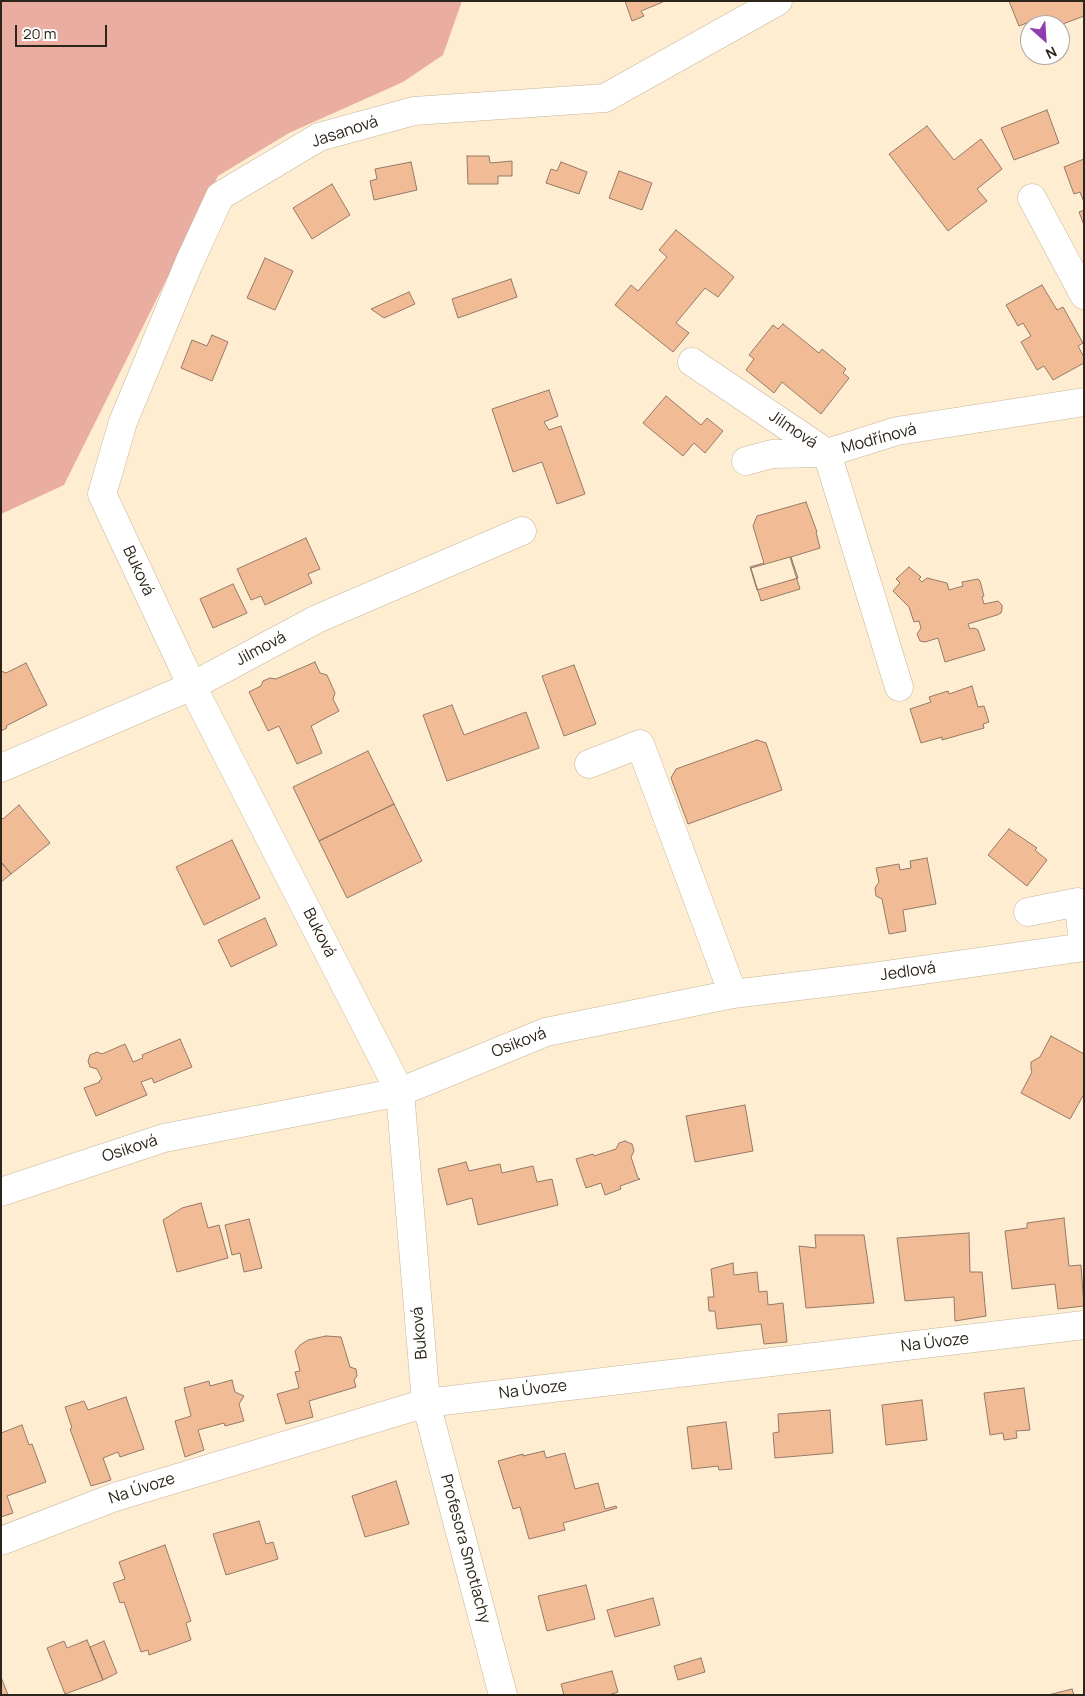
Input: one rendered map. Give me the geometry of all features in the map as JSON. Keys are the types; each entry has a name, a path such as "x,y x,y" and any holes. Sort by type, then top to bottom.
{"street":[{"name":"Jasanová","path":"102,494 123,422 189,263 220,196 319,138 414,111 605,98 778,1"},
{"path":"1032,198 1084,295"},
{"name":"Jilmová","path":"692,362 827,453"},
{"name":"Modřínová","path":"899,687 827,453 897,431 1084,402"},
{"name":"Jilmová","path":"746,461 772,454 827,453"},
{"name":"Buková","path":"102,494 192,686 400,1092 426,1403"},
{"name":"Jilmová","path":"1,768 192,686 317,619 522,532"},
{"path":"589,764 640,744 733,994"},
{"path":"1028,912 1078,902 1084,946"},
{"name":"Jedlová","path":"733,994 873,977 1084,946"},
{"name":"Osiková","path":"1,1192 164,1138 400,1092 546,1032 733,994"},
{"name":"Na Úvoze","path":"1,1540 115,1497 426,1403 1084,1325"},
{"name":"Profesora Smotlachy","path":"426,1403 504,1695"}],"shaded area":[{"path":"1,1 462,1 443,55 403,82 289,133 218,176 64,485 1,514"}],"building":[{"path":"625,1 663,2 641,11 644,16 632,21"},
{"path":"1009,1 1084,1 1084,16 1070,21 1070,15 1020,15 1019,26"},
{"path":"1047,110 1059,143 1014,160 1001,128"},
{"path":"927,126 954,160 981,139 1002,169 977,189 987,201 948,231 889,154"},
{"path":"467,156 489,156 490,163 512,161 512,176 498,176 498,184 468,184"},
{"path":"1084,159 1084,202 1080,192 1074,194 1064,167"},
{"path":"411,162 417,190 374,200 370,181 377,179 375,169"},
{"path":"561,162 587,172 579,194 546,183 551,169 557,171"},
{"path":"619,171 652,183 642,210 609,198"},
{"path":"332,184 350,215 312,239 293,208"},
{"path":"1084,210 1084,225 1079,212"},
{"path":"676,230 734,277 718,297 705,288 676,323 689,333 673,352 615,305 631,285 638,291 667,257 659,250"},
{"path":"265,258 293,271 275,310 247,298"},
{"path":"511,279 517,297 458,318 452,299"},
{"path":"1042,285 1057,310 1063,307 1083,343 1078,346 1084,357 1084,363 1053,380 1044,366 1037,370 1021,342 1031,336 1023,323 1018,326 1006,305"},
{"path":"409,292 415,304 384,318 371,309"},
{"path":"783,324 819,353 822,349 846,369 843,373 849,378 821,414 782,382 774,393 746,370 754,359 749,355 773,325 778,329"},
{"path":"212,335 228,342 212,381 181,368 192,340 207,346"},
{"path":"549,390 558,416 544,422 549,430 561,426 585,494 557,504 542,462 513,472 492,409"},
{"path":"666,396 701,425 707,418 723,431 705,453 694,443 683,456 643,423"},
{"path":"806,502 817,532 820,548 791,557 798,578 757,590 750,567 764,563 753,526 757,516"},
{"path":"306,538 320,569 308,574 312,583 265,605 261,596 251,600 237,569"},
{"path":"790,557 800,589 761,601 751,568"},
{"path":"909,567 921,577 919,579 922,582 927,578 947,583 949,590 963,586 962,582 978,579 984,596 982,597 984,604 998,601 1002,605 1001,613 968,624 970,629 978,630 985,650 945,662 938,638 925,642 920,641 917,634 921,628 919,621 914,622 909,607 893,591 900,583 896,579"},
{"path":"233,584 247,613 213,628 200,599"},
{"path":"315,662 320,673 327,675 335,693 333,699 339,711 311,726 322,753 297,764 279,726 268,731 249,692 261,686 263,681 270,678 276,679"},
{"path":"26,663 47,705 6,726 7,728 1,731 1,671 6,673"},
{"path":"574,665 596,724 564,736 542,676"},
{"path":"972,686 978,707 984,706 989,722 983,724 984,728 942,740 942,737 921,743 910,709 931,702 929,697 948,691 949,694"},
{"path":"452,705 464,735 526,712 539,748 447,781 423,715"},
{"path":"757,740 766,743 782,790 688,824 671,778 676,769"},
{"path":"368,751 394,804 319,841 293,787"},
{"path":"394,804 422,861 347,898 319,841"},
{"path":"19,805 50,843 11,874 1,862 1,817 3,819"},
{"path":"1009,829 1037,848 1035,850 1047,860 1027,886 988,855"},
{"path":"232,840 260,898 204,925 176,867"},
{"path":"927,858 936,904 903,910 906,931 889,934 882,899 876,896 875,888 879,882 876,868 899,864 900,870 911,868 910,861"},
{"path":"1,862 11,874 1,882"},
{"path":"265,918 277,945 231,967 218,940"},
{"path":"1051,1036 1084,1054 1084,1094 1070,1119 1021,1093 1032,1072 1031,1062 1040,1057"},
{"path":"180,1039 192,1067 154,1083 152,1078 141,1082 147,1095 96,1116 84,1088 100,1082 102,1079 97,1069 90,1067 88,1061 90,1055 97,1052 102,1054 125,1044 133,1062 143,1058 142,1055"},
{"path":"745,1105 753,1151 695,1162 686,1116"},
{"path":"625,1141 632,1144 634,1151 631,1157 640,1179 620,1186 621,1189 605,1195 601,1183 586,1188 576,1159 616,1149 619,1143"},
{"path":"466,1162 469,1171 500,1164 502,1173 533,1166 537,1182 552,1179 558,1205 478,1225 472,1198 447,1205 438,1169"},
{"path":"201,1203 208,1228 219,1225 228,1258 177,1272 163,1220 182,1208"},
{"path":"1064,1218 1069,1266 1081,1265 1084,1306 1058,1309 1055,1284 1012,1289 1005,1231 1027,1228 1027,1223"},
{"path":"249,1219 262,1268 244,1272 240,1253 232,1255 225,1225"},
{"path":"969,1233 970,1272 982,1272 986,1316 955,1321 954,1297 905,1301 897,1238"},
{"path":"815,1235 864,1235 874,1303 806,1308 799,1246 816,1248"},
{"path":"733,1263 734,1275 757,1272 759,1292 767,1291 768,1305 783,1303 787,1342 764,1344 761,1324 717,1329 715,1311 709,1311 708,1297 714,1297 711,1269"},
{"path":"326,1336 341,1337 350,1367 356,1369 357,1376 354,1380 356,1387 309,1401 313,1417 286,1424 277,1394 299,1388 295,1372 300,1371 295,1351 308,1340"},
{"path":"232,1380 235,1392 244,1396 239,1404 244,1421 225,1426 224,1423 198,1430 204,1450 185,1457 175,1421 191,1416 184,1388 209,1381 210,1386"},
{"path":"1024,1388 1030,1430 1016,1431 1017,1438 1004,1440 1003,1433 990,1435 984,1393"},
{"path":"126,1397 144,1449 120,1457 118,1452 103,1458 111,1480 91,1486 70,1429 72,1428 65,1407 84,1401 88,1410"},
{"path":"922,1400 927,1440 886,1445 882,1405"},
{"path":"830,1410 833,1453 775,1458 773,1433 779,1432 778,1414"},
{"path":"726,1422 732,1469 719,1470 718,1466 692,1469 687,1427"},
{"path":"22,1425 29,1445 32,1444 46,1482 7,1496 13,1513 1,1517 1,1433"},
{"path":"544,1451 546,1458 565,1453 575,1489 598,1483 605,1509 616,1506 617,1508 563,1523 565,1530 529,1539 520,1507 513,1509 498,1461 523,1454 523,1456"},
{"path":"396,1481 409,1524 365,1537 352,1496"},
{"path":"259,1521 266,1544 273,1542 278,1559 226,1575 213,1534"},
{"path":"165,1545 191,1621 186,1623 191,1640 149,1655 148,1650 141,1652 124,1602 120,1603 113,1583 125,1579 119,1562"},
{"path":"586,1585 595,1619 547,1631 538,1596"},
{"path":"653,1598 660,1625 615,1637 607,1610"},
{"path":"87,1640 103,1680 65,1694 47,1648 64,1641 67,1648"},
{"path":"104,1641 117,1673 103,1680 90,1647"},
{"path":"701,1658 705,1672 678,1680 674,1666"},
{"path":"612,1671 618,1692 609,1695 564,1695 561,1684"},
{"path":"1,1677 8,1695 1,1695"},
{"path":"1072,1689 1074,1695 1048,1695"}]}
